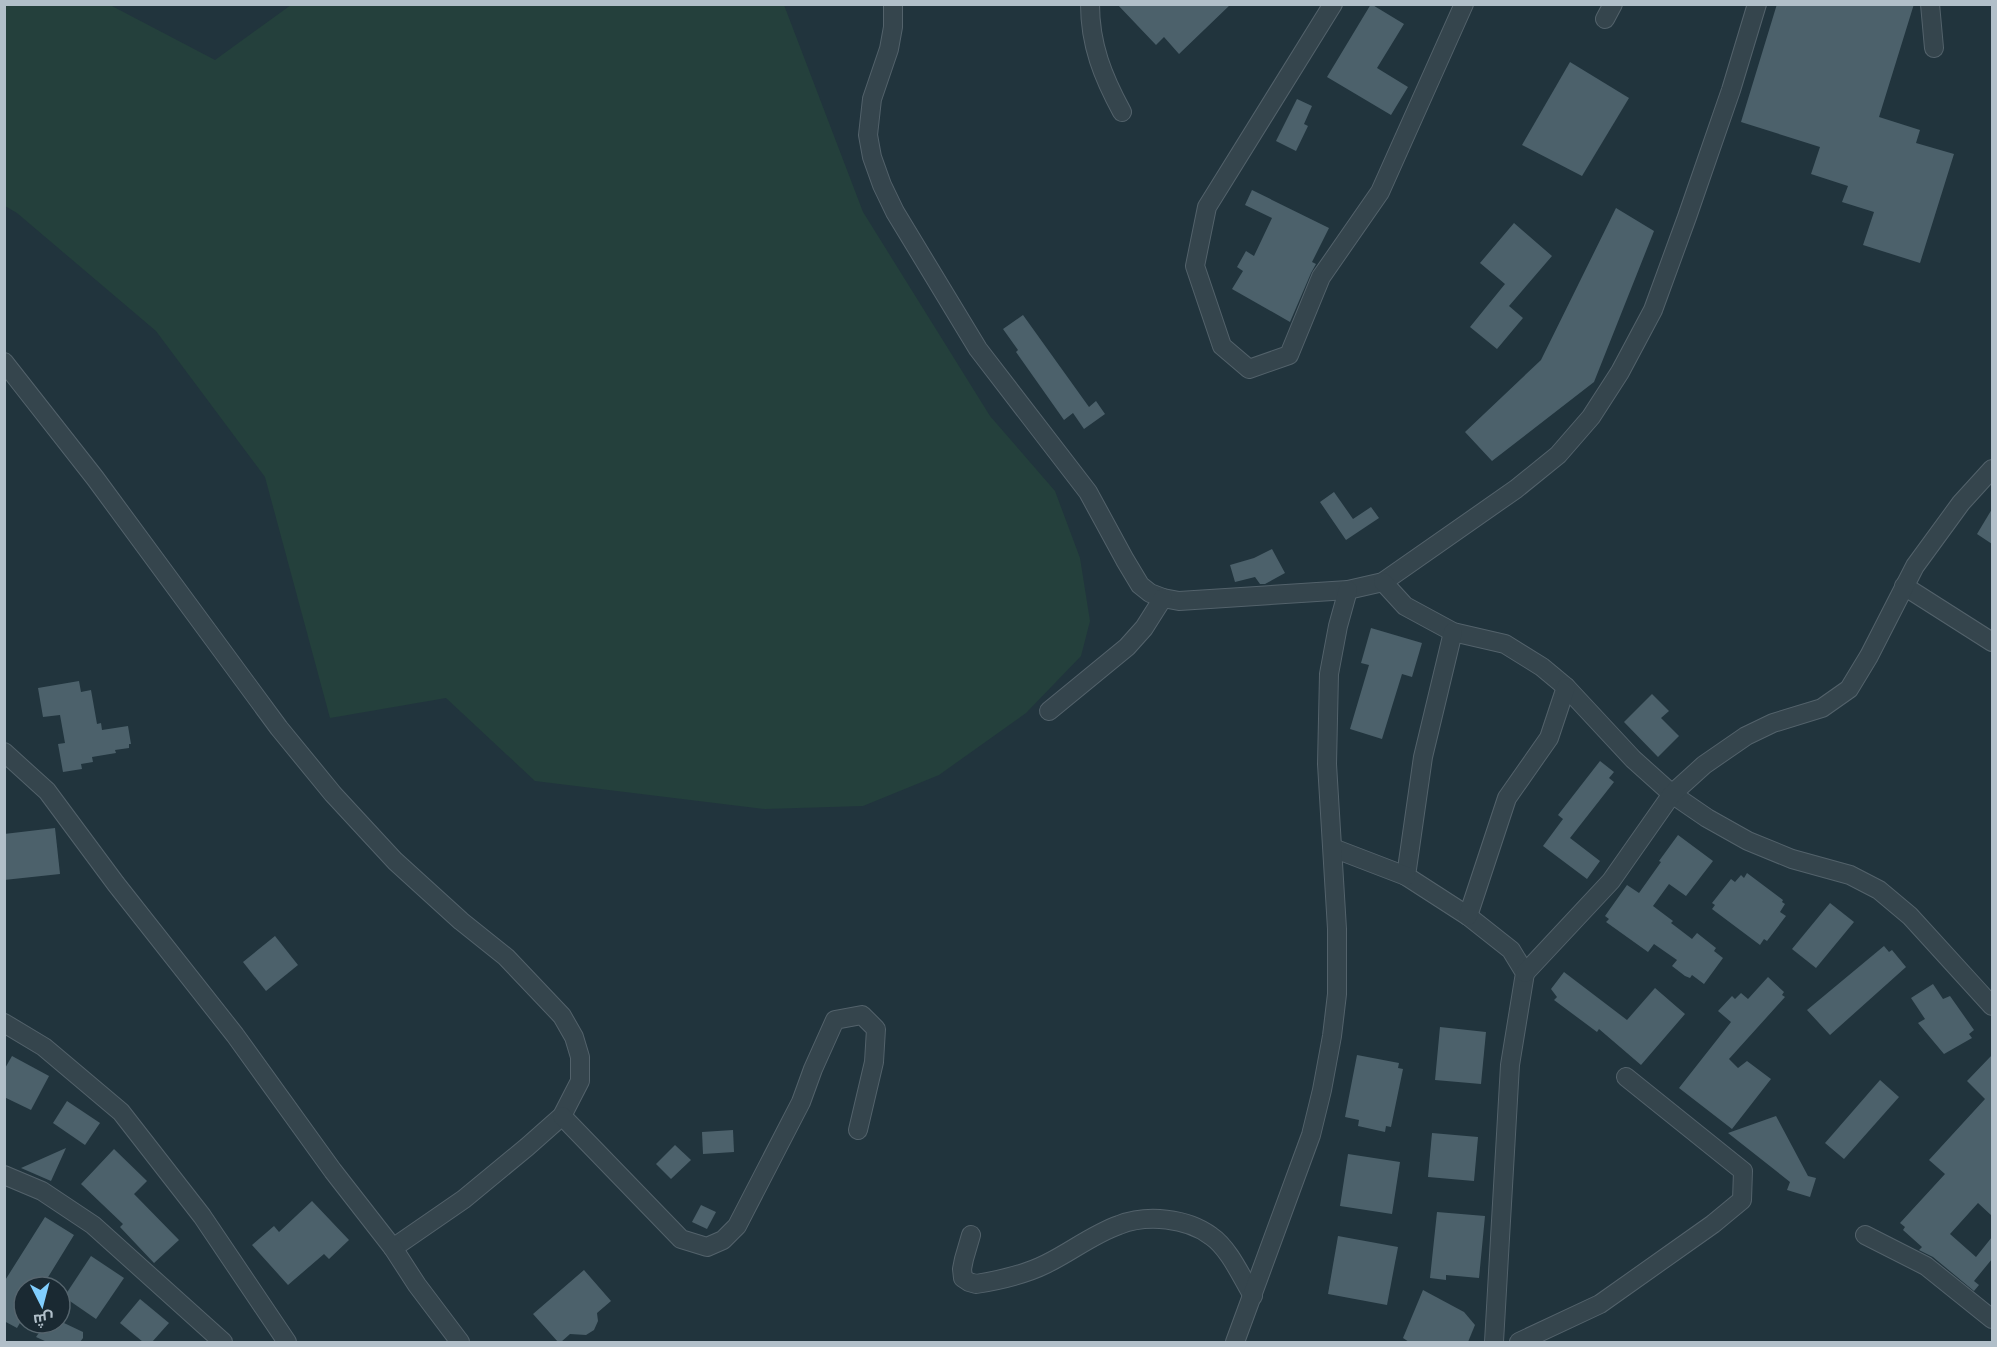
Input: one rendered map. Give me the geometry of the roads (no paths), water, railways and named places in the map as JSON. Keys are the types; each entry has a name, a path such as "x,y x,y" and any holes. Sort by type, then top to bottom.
{"street":[{"path":"893,4 893,27 889,49 872,99 868,135 872,158 895,212 978,349 1088,492 1140,585 1150,593 1179,601 1348,590 1383,582 1516,489 1558,455 1591,417 1620,372 1653,309 1731,90 1757,4"},
{"path":"1090,4 1095,50 1107,84 1122,112"},
{"path":"1333,4 1207,207 1196,266 1222,346 1249,369 1289,355 1321,277 1380,192 1464,4"},
{"path":"1929,4 1934,48"},
{"path":"4,362 94,478 279,728 333,794 394,861 461,921 506,957 562,1016 574,1037 580,1057 580,1081 562,1116 464,1198 393,1248"},
{"path":"1494,1342 1510,1065 1525,974 1611,881 1672,794 1704,765 1746,736 1773,723 1822,708 1849,689 1869,656 1915,566 1961,503 1992,469"},
{"path":"1383,582 1406,606 1453,632 1505,644 1542,667 1566,687 1633,759 1672,794 1707,818 1748,841 1792,859 1850,875 1879,890 1910,916 1992,1006"},
{"path":"1904,586 1992,642"},
{"path":"1235,1342 1311,1136 1332,1036 1336,994 1337,929 1327,764 1329,674 1338,626 1348,590"},
{"path":"1049,711 1127,647 1144,628 1163,598"},
{"path":"1406,876 1423,757 1453,632"},
{"path":"1468,916 1507,798 1549,738 1566,687"},
{"path":"4,752 47,791 116,884 235,1035 460,1342"},
{"path":"1333,848 1406,876 1468,916 1511,950 1525,974"},
{"path":"562,1116 681,1239 707,1247 723,1240 737,1226 801,1102 835,1020 862,1016 876,1029 874,1062 858,1130"},
{"path":"4,1023 44,1047 121,1112 202,1216 288,1342"},
{"path":"1519,1342 1600,1304 1713,1224 1742,1200 1743,1171 1626,1077"},
{"path":"4,1175 42,1191 93,1225 223,1342"},
{"path":"971,1235 962,1269 963,1278 976,1284 1024,1274 1121,1224 1154,1220 1176,1221 1212,1236 1223,1248 1253,1296"},
{"path":"1865,1234 1926,1266 1992,1319"}]}
